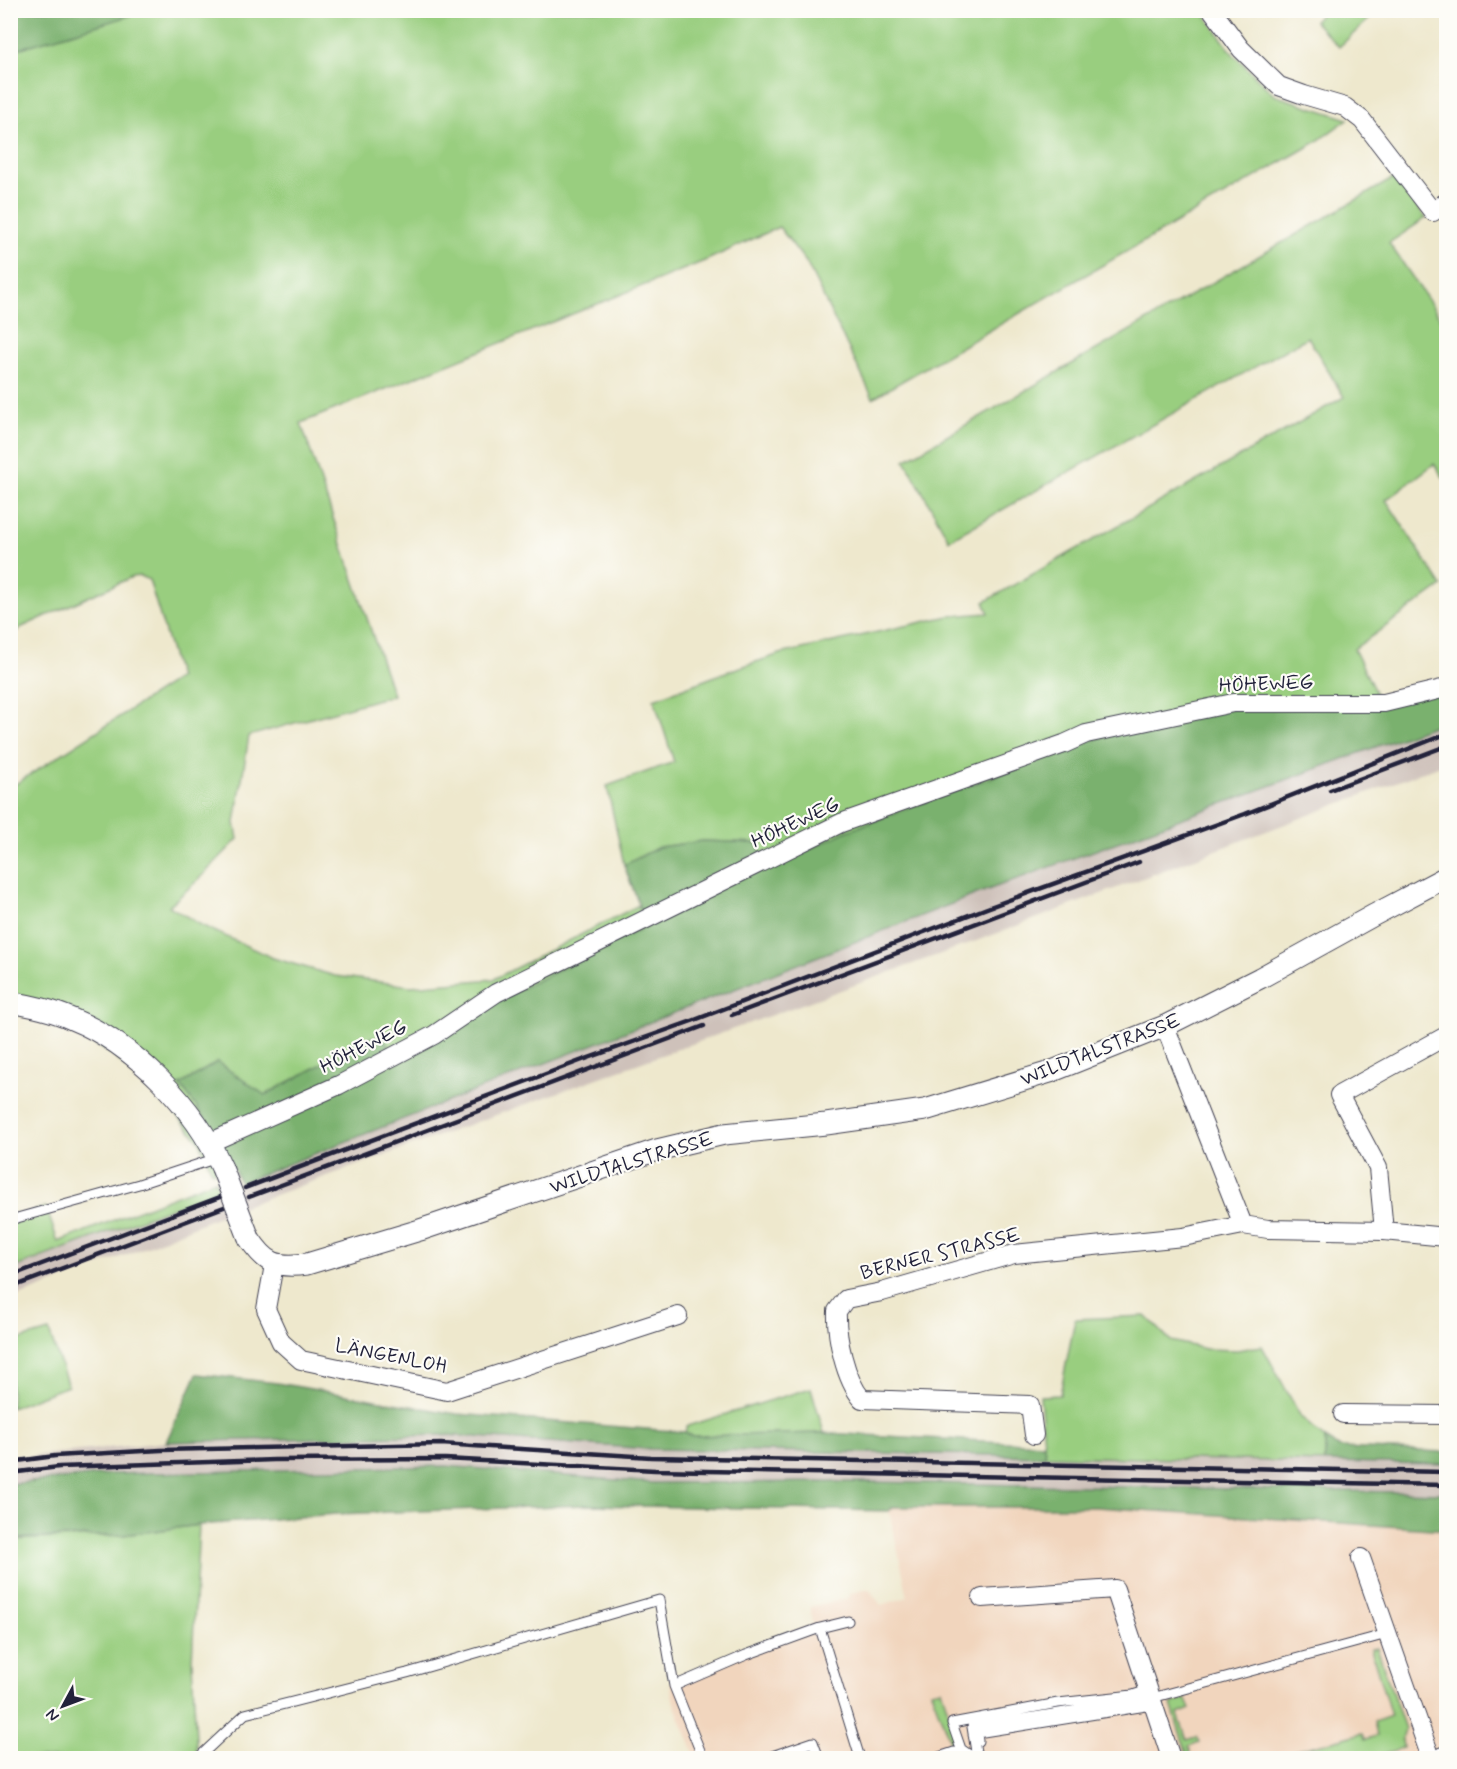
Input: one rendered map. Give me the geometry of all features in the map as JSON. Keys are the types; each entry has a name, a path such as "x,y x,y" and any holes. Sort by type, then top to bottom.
{"street":[{"path":"1212,10 1241,49 1279,86 1345,106 1362,120 1433,213 1446,202"},
{"name":"HÖHEWEG","path":"216,1156 339,1085 434,1035 496,993 841,823 1064,744 1086,734 1233,703 1384,703 1446,688"},
{"name":"WILDTALSTRASSE","path":"274,1265 307,1264 431,1226 657,1149 724,1134 826,1124 925,1110 1050,1072 1165,1026 1260,978 1446,877"},
{"path":"10,1002 42,1008 102,1033 149,1070 196,1123 216,1156 249,1238 262,1255 274,1265"},
{"path":"1165,1026 1243,1225"},
{"path":"1384,1231 1378,1168 1340,1095 1446,1036"},
{"name":"BERNER STRASSE","path":"1034,1435 1029,1404 862,1399 854,1388 842,1349 837,1326 837,1311 846,1299 882,1292 1014,1254 1183,1237 1243,1225 1268,1229 1384,1231 1446,1237"},
{"name":"LÄNGENLOH","path":"274,1265 266,1309 281,1342 301,1360 447,1391 678,1316"},
{"path":"1343,1414 1446,1416"},
{"path":"1361,1558 1431,1758"},
{"path":"982,1598 1115,1589 1148,1699 1171,1758"}],"lane":[{"path":"10,1220 139,1184 216,1156"},
{"path":"198,1758 245,1714 407,1673 659,1600 674,1686 704,1758"},
{"path":"674,1686 746,1655 849,1620"},
{"path":"820,1628 860,1758"},
{"path":"977,1758 972,1727 1148,1699 1387,1634"},
{"path":"977,1758 961,1749 952,1723 1058,1703 1133,1695 1142,1692 1148,1699"},
{"path":"766,1758 813,1742 819,1758"},
{"path":"936,1758 954,1752 960,1754 961,1758"}],"shaded area":[{"path":"1446,721 1446,763 1001,932 228,1212 146,1247 11,1299 11,1269 240,1183 982,892"},
{"path":"445,1435 650,1449 1446,1464 1446,1493 870,1482 653,1483 446,1466 111,1474 11,1484 11,1458 166,1442"},
{"path":"892,1507 1096,1507 1446,1530 1446,1758 696,1758 674,1704 670,1684 750,1647 812,1625 810,1607 849,1598 850,1593 869,1589 881,1605 908,1597 889,1511"}],"green space":[{"path":"11,10 146,10 146,11 11,51"},
{"path":"146,10 1202,11 1233,54 1274,95 1348,119 1316,142 873,398 806,262 779,227 707,260 301,423 393,695 249,736 235,823 238,839 169,906 201,925 273,958 335,976 411,986 494,979 639,905 647,926 396,1061 372,1037 265,1095 181,1085 211,1125 232,1164 212,1172 199,1141 189,1129 163,1099 110,1053 82,1036 47,1021 11,1013 11,787 179,678 149,580 141,576 132,577 22,627 11,635 11,51"},
{"path":"1325,10 1378,11 1339,47 1314,21"},
{"path":"1394,178 1426,218 1389,243 1446,326 1446,481 1434,464 1386,500 1442,586 1354,649 1384,710 1091,740 845,832 770,868 756,843 703,841 659,847 624,865 607,786 674,762 654,699 780,654 949,616 989,613 984,602 1344,397 1308,337 949,540 905,460"},
{"path":"1446,694 1446,721 982,892 240,1183 228,1156 180,1085 217,1062 265,1095 372,1037 386,1041 395,1061 498,1000 647,926 624,865 659,847 703,841 756,843 770,868 845,832 1091,740 1228,708"},
{"path":"215,1180 219,1190 11,1269 11,1218 46,1207 58,1242"},
{"path":"1146,1316 1171,1341 1206,1349 1237,1350 1262,1346 1301,1417 1325,1439 1325,1462 1045,1456 1040,1396 1060,1395 1075,1319"},
{"path":"49,1331 68,1386 11,1408 11,1342"},
{"path":"197,1374 277,1383 457,1414 685,1432 692,1436 824,1433 1044,1444 1045,1456 650,1449 445,1435 166,1442"},
{"path":"811,1388 824,1433 692,1436 685,1432 687,1426"},
{"path":"1325,1439 1340,1448 1446,1452 1446,1464 1325,1462"},
{"path":"446,1466 653,1483 870,1482 1446,1493 1446,1530 1096,1507 893,1507 889,1511 587,1505 336,1514 199,1525 123,1535 11,1539 11,1484 111,1474"},
{"path":"199,1525 192,1661 197,1758 11,1758 10,1540 123,1535"},
{"path":"1377,1648 1405,1729 1402,1739 1403,1748 1369,1758 1268,1758 1363,1733 1365,1739 1377,1736 1374,1722 1391,1716 1371,1649"},
{"path":"941,1689 961,1749 974,1758 961,1758 954,1752 931,1691"},
{"path":"1185,1698 1190,1709 1178,1714 1187,1740 1197,1737 1199,1742 1189,1746 1192,1758 1188,1758 1171,1704"}],"railway":[{"path":"245,1188 987,908 1245,814 1446,734"},
{"path":"1330,790 1446,746"},
{"path":"732,1015 1139,862"},
{"path":"249,1197 704,1026"},
{"path":"10,1276 220,1197"},
{"path":"10,1288 224,1207"},
{"path":"10,1462 55,1456 161,1450 441,1444 651,1457 1446,1472"},
{"path":"10,1473 59,1467 274,1460 445,1459 655,1470 1446,1485"}]}
